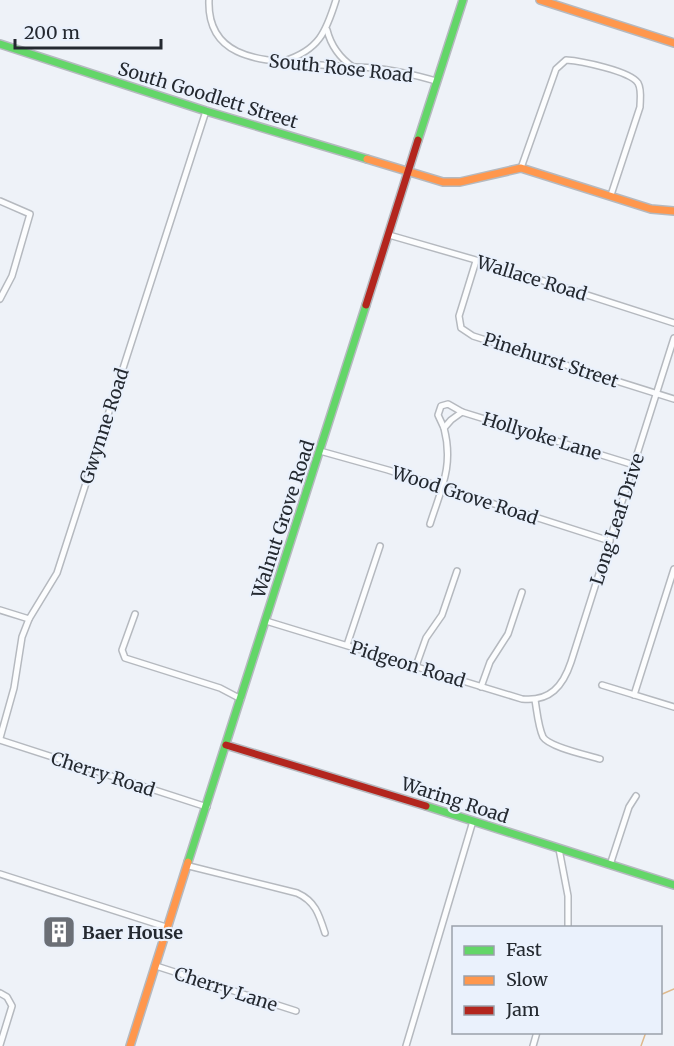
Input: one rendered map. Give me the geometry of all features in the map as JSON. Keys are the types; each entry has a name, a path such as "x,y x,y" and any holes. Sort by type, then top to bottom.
{"main road":[{"name":"Walnut Grove Road","path":"130,1046 463,0"},
{"path":"540,0 674,43"},
{"name":"South Goodlett Street","path":"0,44 206,111 443,182 460,182 521,168"},
{"path":"521,168 651,209 674,211"},
{"name":"Waring Road","path":"226,745 674,885"}],"street":[{"name":"South Rose Road","path":"209,0 209,10 216,32 230,48 254,59 404,72 436,81"},
{"path":"282,62 305,52 327,30 336,0"},
{"path":"327,30 335,49 344,61 353,67"},
{"path":"521,168 556,69 566,60 582,61 627,76 638,83 641,93 640,107 611,195"},
{"name":"Gwynne Road","path":"0,739 14,688 22,637 28,620 57,573 206,111"},
{"path":"0,201 30,214 12,276 0,299"},
{"name":"Wallace Road","path":"389,235 516,272 674,323"},
{"name":"Pinehurst Street","path":"476,261 459,316 461,328 473,336 674,399"},
{"name":"Long Leaf Drive","path":"535,700 557,689 565,677 674,338"},
{"path":"430,524 449,457 444,428 438,415 441,406 448,404 462,412"},
{"name":"Hollyoke Lane","path":"444,428 462,412 634,465"},
{"name":"Wood Grove Road","path":"320,451 610,541"},
{"path":"347,645 380,546"},
{"path":"634,695 674,569"},
{"path":"416,666 424,642 442,615 457,571"},
{"path":"481,687 490,662 508,634 522,592"},
{"path":"0,610 28,620"},
{"path":"135,614 122,650 125,658 220,688 241,699"},
{"name":"Pidgeon Road","path":"266,621 481,687 522,699 535,700"},
{"path":"602,685 674,707"},
{"path":"535,700 540,728 546,740 600,759"},
{"name":"Cherry Road","path":"0,739 207,807"},
{"path":"610,865 629,807 636,796"},
{"path":"406,1046 473,821"},
{"path":"559,849 568,896 568,926"},
{"path":"189,866 297,892 308,898 318,911 326,933"},
{"path":"0,874 169,928"},
{"name":"Cherry Lane","path":"156,966 296,1011"},
{"path":"0,993 7,997 12,1006 0,1045"}],"waterway":[{"path":"662,994 674,989"},
{"path":"641,1046 645,1034"}],"traffic: fast":[{"path":"418,140 463,0"},
{"path":"0,44 206,111 367,159"},
{"path":"188,862 366,305"},
{"path":"426,806 674,885"}],"traffic: slow":[{"path":"540,0 674,43"},
{"path":"367,159 443,182 460,182 521,168 651,209 674,211"},
{"path":"130,1046 188,862"}],"traffic: jam":[{"path":"366,305 418,140"},
{"path":"226,745 426,806"}],"place":[{"name":"Baer House","path":"59,932"}]}
